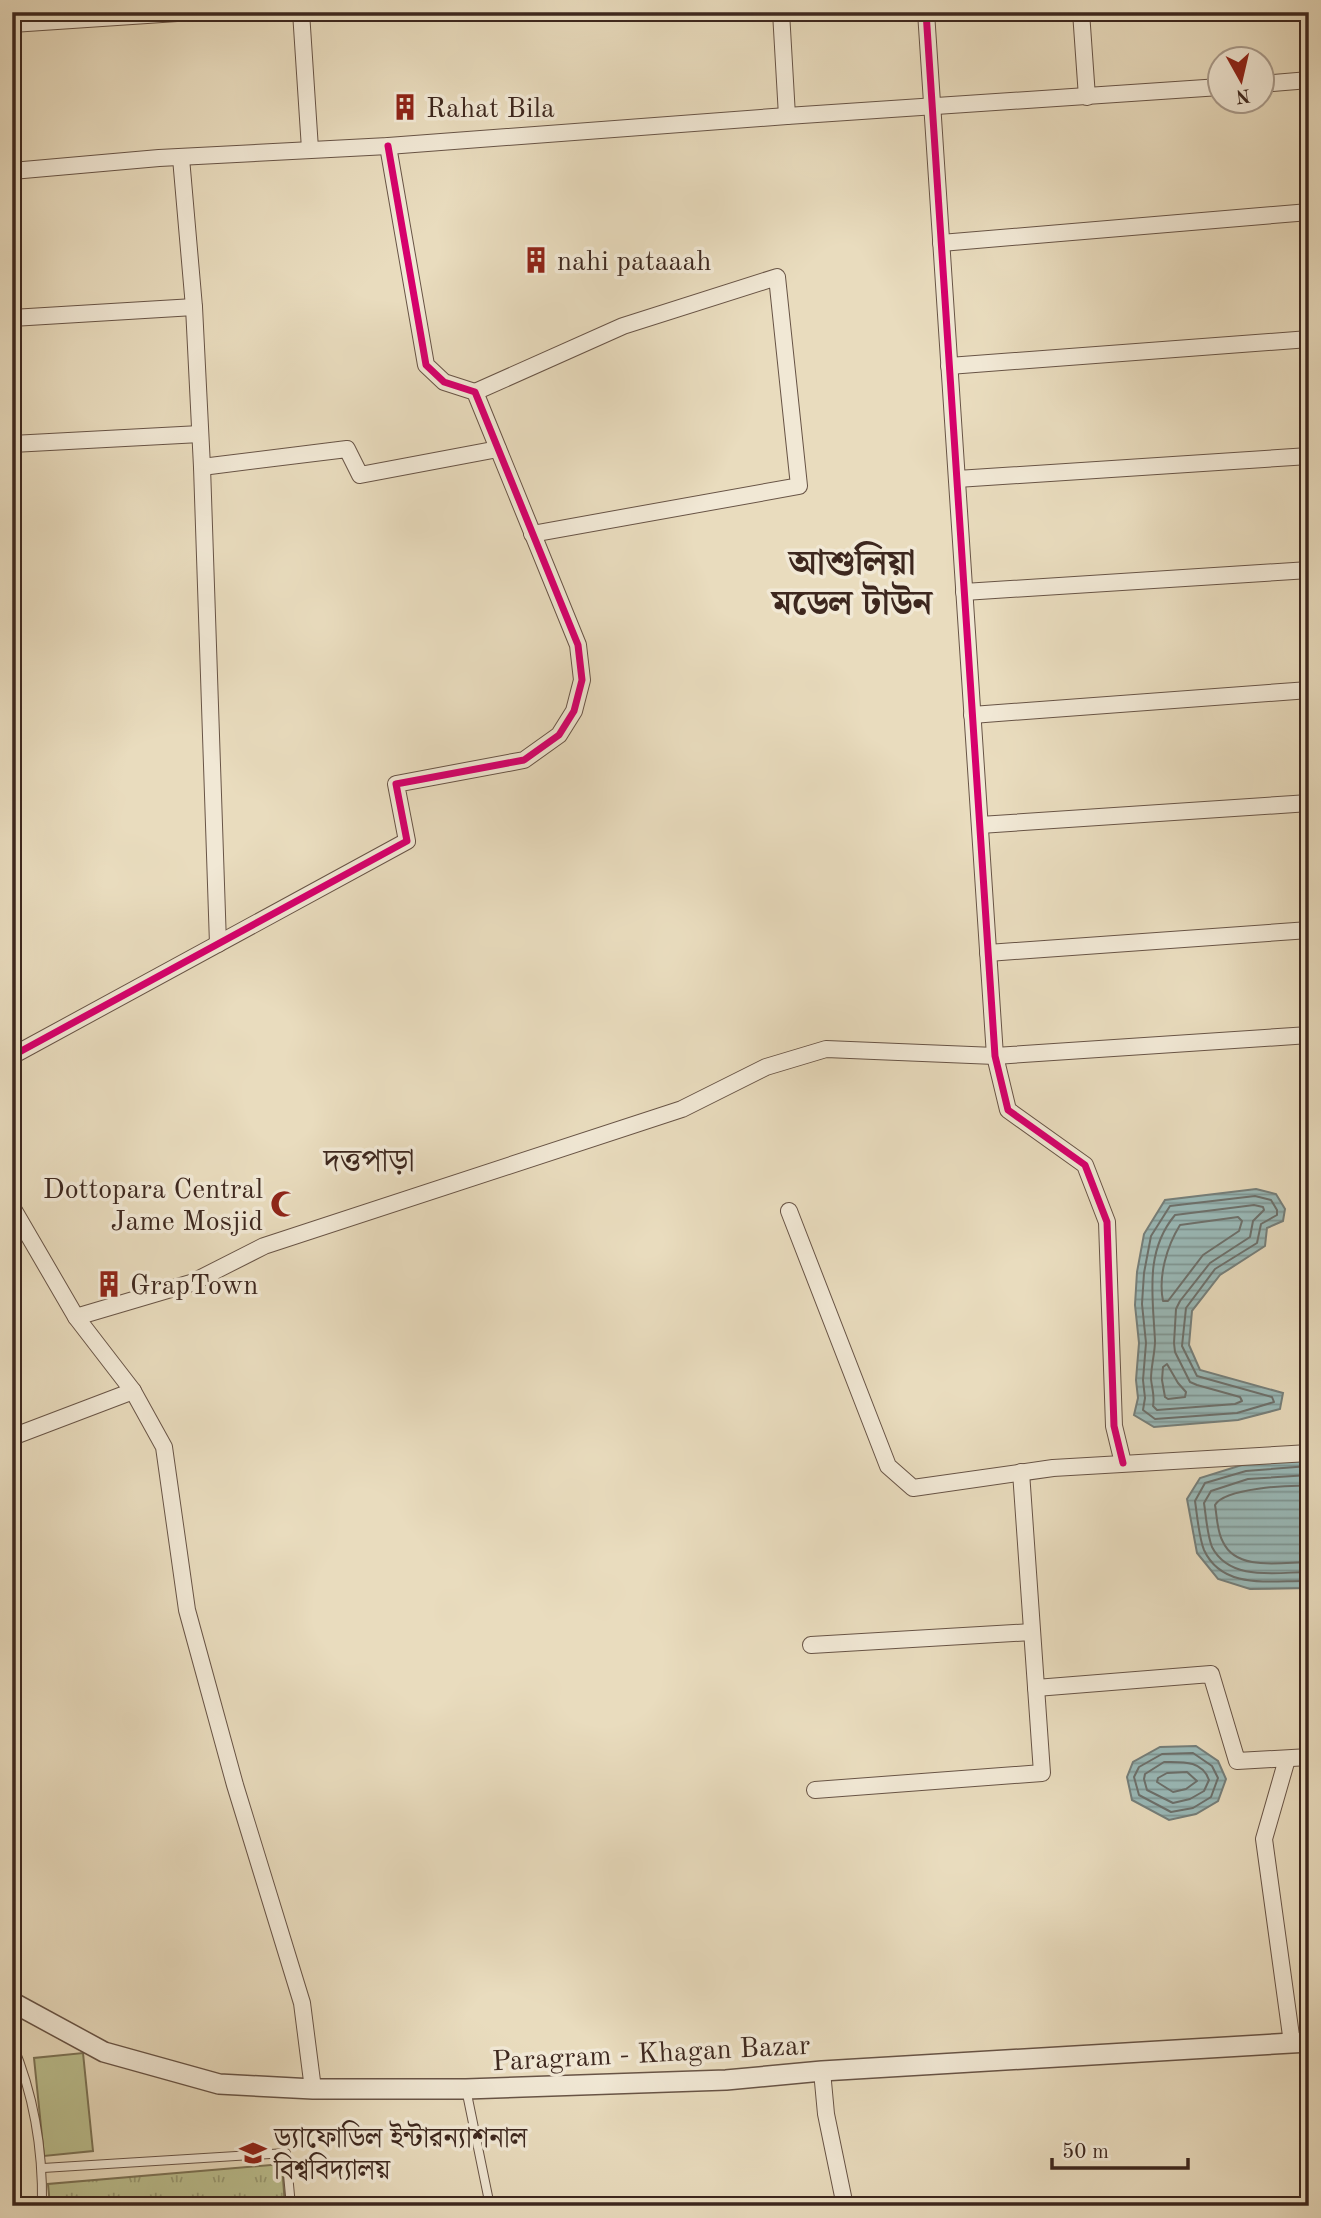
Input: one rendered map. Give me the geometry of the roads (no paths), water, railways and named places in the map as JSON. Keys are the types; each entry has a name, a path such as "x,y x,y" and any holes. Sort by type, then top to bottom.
{"street":[{"path":"12,24 192,12"},
{"path":"301,12 310,149"},
{"path":"780,12 787,116"},
{"path":"926,12 995,1056 1008,1110 1085,1165 1107,1222 1114,1426 1123,1463"},
{"path":"1081,12 1087,97"},
{"path":"1276,83 1309,80"},
{"path":"12,171 1206,88"},
{"path":"388,146 426,365 444,382 475,392 622,326 777,277 799,486 532,534"},
{"path":"181,158 194,307 202,467 218,944"},
{"path":"941,243 1309,212"},
{"path":"12,318 194,307"},
{"path":"949,366 1309,340"},
{"path":"12,1055 407,841 396,784 524,760 559,736 574,711 582,680 578,645 475,392"},
{"path":"12,444 200,434"},
{"path":"202,467 347,449 360,475 498,449"},
{"path":"957,479 1309,456"},
{"path":"964,592 1309,570"},
{"path":"972,715 1309,690"},
{"path":"980,825 1309,803"},
{"path":"988,953 1309,930"},
{"path":"76,1317 191,1283 264,1246 682,1109 766,1067 827,1049 995,1056 1309,1035"},
{"path":"12,1207 76,1317 133,1391 164,1447 187,1610 234,1785 302,2003 313,2089"},
{"path":"789,1211 888,1466 913,1488 1053,1468 1309,1453"},
{"path":"12,1437 133,1391"},
{"path":"815,1790 1042,1773 1021,1472"},
{"path":"811,1646 1032,1633"},
{"path":"1036,1688 1211,1674 1237,1761 1309,1757"},
{"path":"1287,1759 1264,1839 1301,2042"},
{"name":"Paragram - Khagan Bazar","path":"12,2002 104,2052 219,2084 313,2089 466,2089 726,2080 822,2071 1301,2042"},
{"path":"822,2071 826,2114 845,2206"}],"lane":[{"path":"12,2043 23,2070 36,2120 38,2153 43,2168 42,2206"},
{"path":"466,2089 490,2206"},
{"path":"43,2168 286,2153 291,2206"}],"water":[{"path":"1256,1189 1276,1194 1285,1209 1283,1221 1267,1228 1265,1246 1220,1275 1192,1311 1189,1345 1200,1370 1283,1393 1280,1409 1238,1420 1154,1427 1134,1415 1138,1398 1136,1380 1139,1343 1135,1305 1137,1272 1144,1234 1165,1200"},
{"path":"1309,1459 1309,1588 1250,1589 1218,1579 1197,1553 1187,1499 1200,1478 1245,1464"},
{"path":"1196,1746 1218,1761 1226,1779 1218,1801 1196,1814 1169,1820 1132,1800 1127,1777 1133,1762 1160,1747"}],"place":[{"name":"Rahat Bila","path":"405,107"},
{"name":"nahi pataaah","path":"536,260"},
{"name":"Dottopara Central Jame Mosjid","path":"284,1204"},
{"name":"GrapTown","path":"109,1284"},
{"name":"ড্যাফোডিল ইন্টারন্যাশনাল বিশ্ববিদ্যালয়","path":"253,2153"}],"district":[{"name":"আশুলিয়া মডেল টাউন","path":"852,582"},
{"name":"দত্তপাড়া","path":"369,1160"}]}
